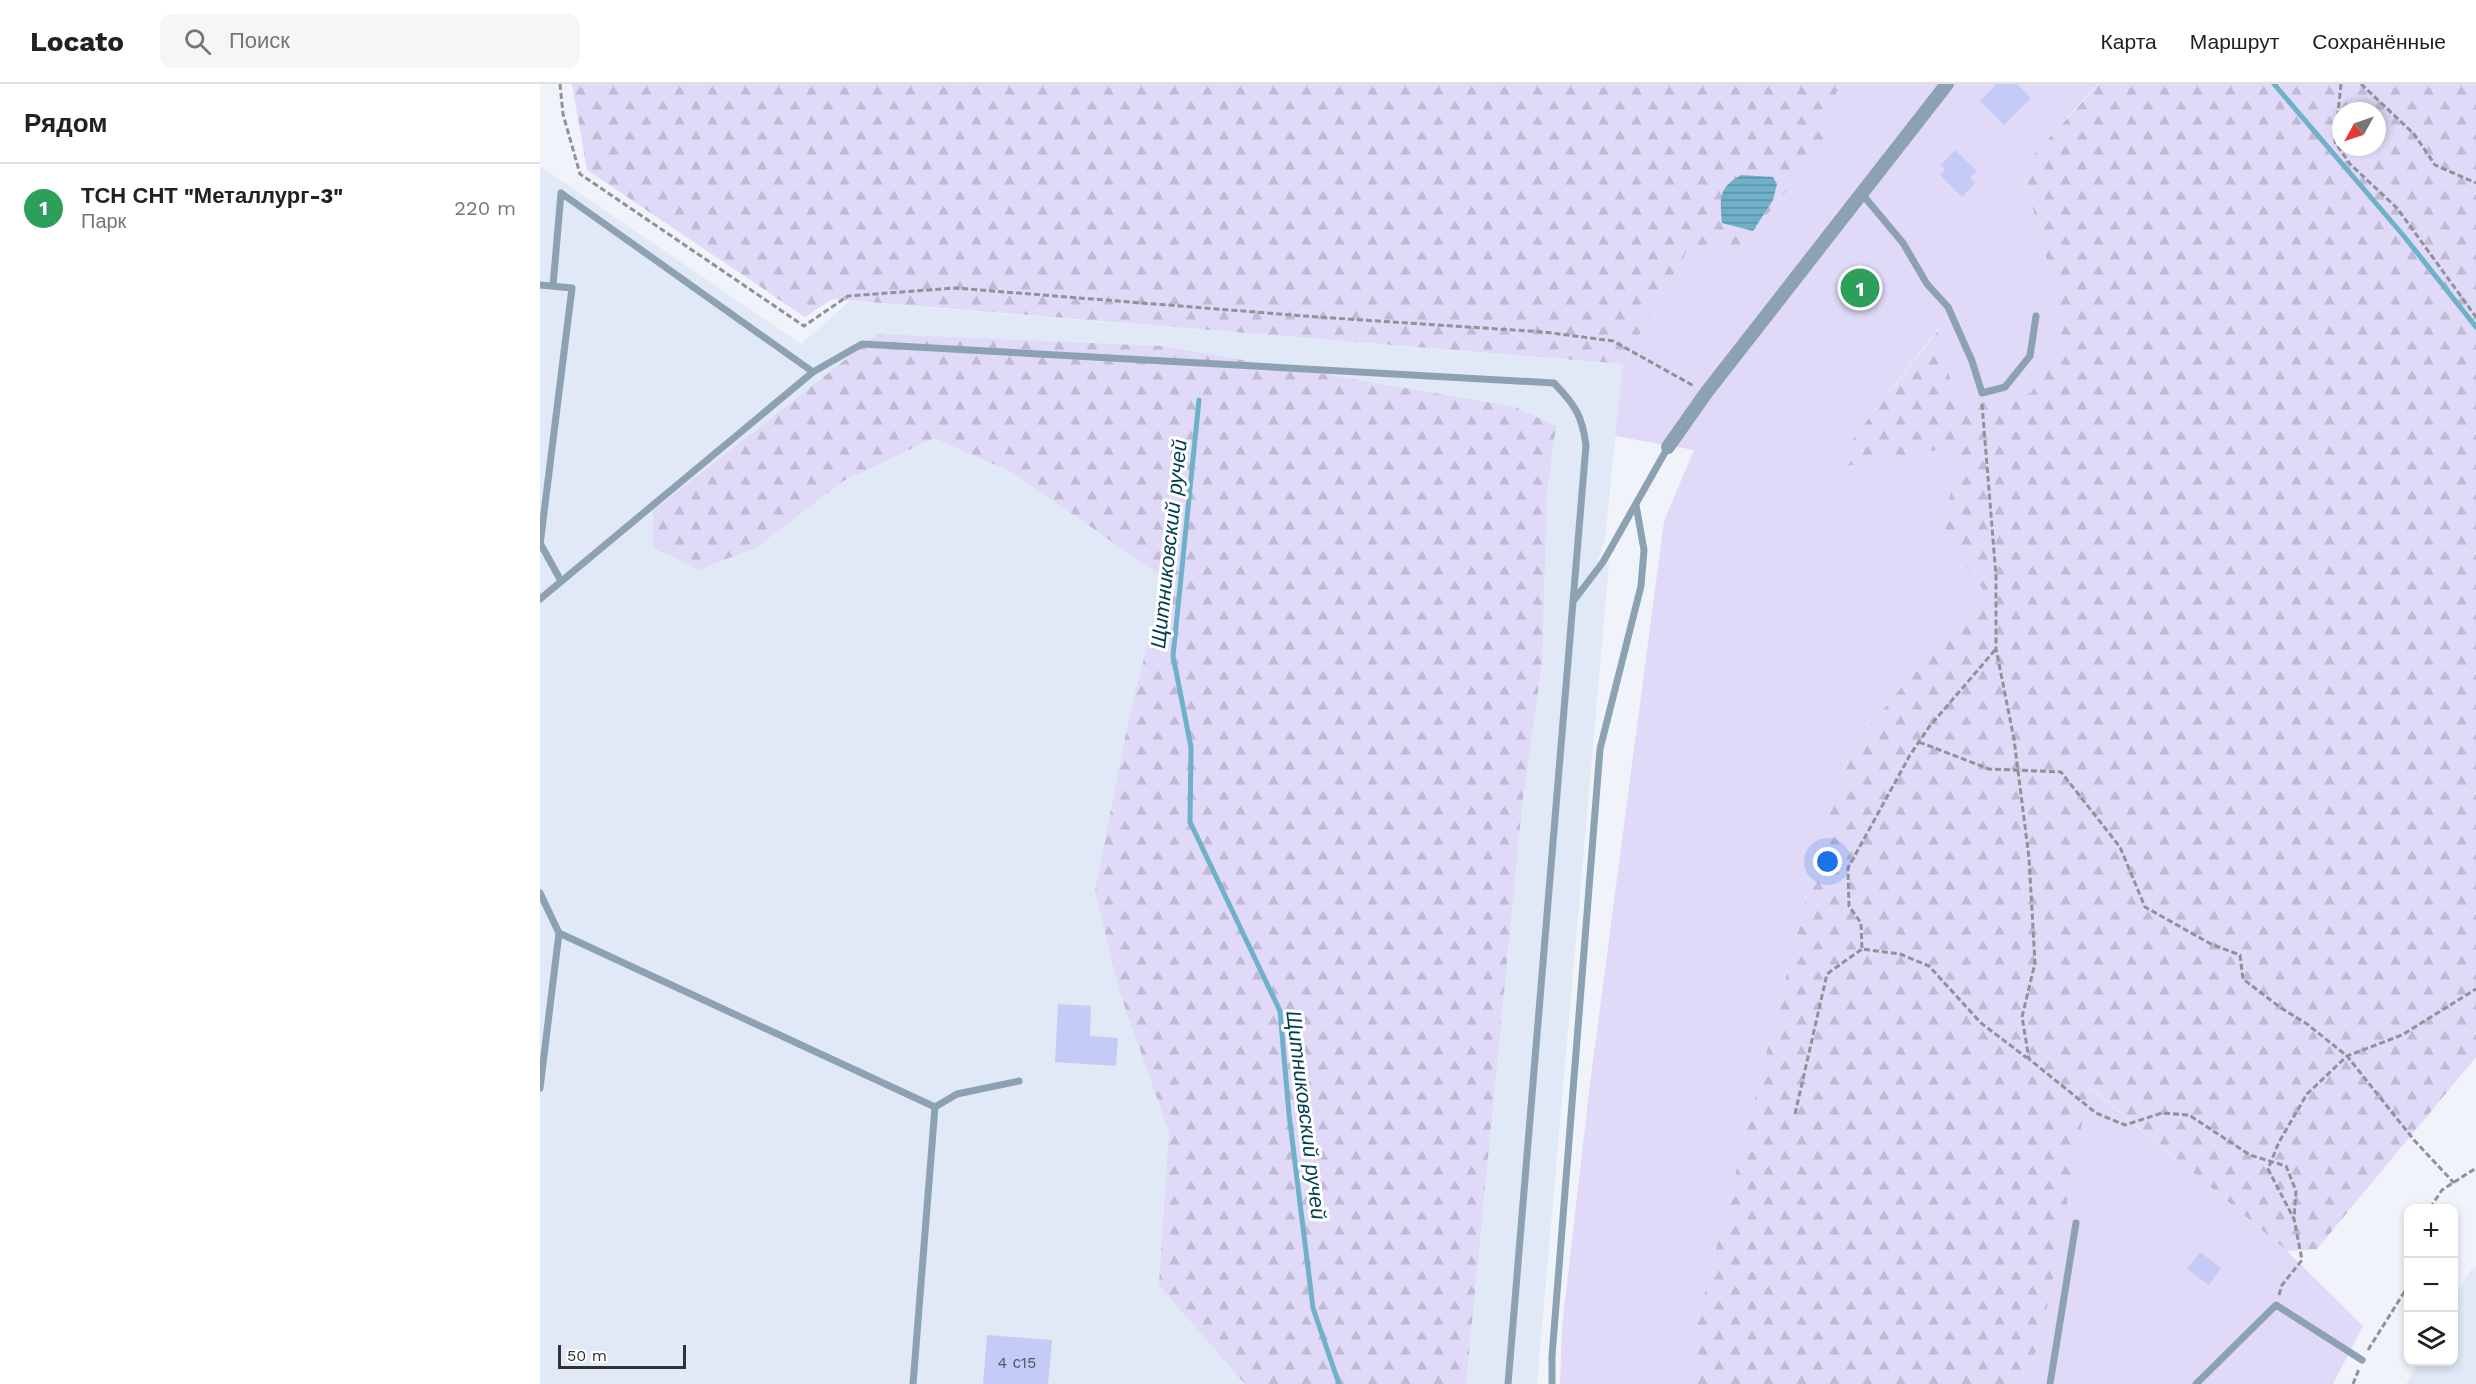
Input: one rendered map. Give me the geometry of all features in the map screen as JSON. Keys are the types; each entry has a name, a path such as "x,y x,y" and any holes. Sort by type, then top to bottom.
{"street":[{"path":"1668,447 1706,393 1947,84"}],"lane":[{"path":"552,286 561,194 813,372"},
{"path":"1862,195 1903,243 1927,284 1948,307 1972,361 1982,393 2005,387 2030,356 2036,316"},
{"path":"540,285 572,288 541,544 561,581"},
{"path":"540,599 813,372 862,344 1554,383 1573,403 1583,421 1586,445 1508,1384"},
{"path":"1575,599 1603,562 1668,447"},
{"path":"1552,1384 1552,1356 1600,749 1641,586 1644,550 1636,505"},
{"path":"540,893 559,933 540,1088"},
{"path":"559,933 935,1107"},
{"path":"935,1107 957,1094 1019,1081"},
{"path":"912,1384 935,1107"},
{"path":"2050,1384 2076,1223"},
{"path":"2196,1384 2276,1305 2362,1360"}],"path":[{"path":"560,84 563,114 580,174 804,326 848,296 956,288 1317,317 1544,332 1613,341 1706,393"},
{"path":"2341,84 2335,142 2350,164 2397,208 2476,317"},
{"path":"2361,84 2414,134 2434,165 2476,183"},
{"path":"1982,393 1996,576 1996,650 2018,771 2029,858 2035,963 2022,1017 2029,1059"},
{"path":"1862,949 1861,923 1849,906 1848,868 1919,742 1996,650"},
{"path":"1919,742 1989,770 2061,772 2120,847 2145,907 2211,944 2241,955 2243,979 2281,1008 2307,1024 2346,1056 2414,1140 2454,1183"},
{"path":"1795,1114 1827,974 1862,949 1900,954 1929,966 1981,1023 2096,1113 2125,1125 2162,1113 2189,1115 2250,1155 2286,1166 2296,1191 2295,1219 2302,1260 2282,1285 2276,1305"},
{"path":"2295,1219 2268,1169 2279,1142 2307,1094 2346,1056 2402,1035 2476,989"},
{"path":"2433,1204 2442,1190 2476,1168"},
{"path":"2362,1360 2404,1294"}],"shaded area":[{"path":"540,166 801,344 850,301 1623,364 1605,539 1598,560 1609,564 1537,1384 540,1384"},
{"path":"2476,1266 2476,1384 2406,1384 2417,1366 2458,1366 2458,1292 2469,1272"}],"green space":[{"path":"572,84 1844,84 1836,93 1826,142 1739,250 1688,250 1623,364 832,299 805,317 587,170"},
{"path":"1844,84 2098,84 2022,167 2064,327 2031,393 1956,407 1939,328 1829,469 1960,446 1942,532 1988,597 1916,670 1854,744 1826,820 1690,1350 1694,1384 1560,1384 1562,1327 1590,1084 1664,521 1694,450 1615,436 1623,364 1688,250 1739,250 1826,142 1836,93"},
{"path":"2099,84 2476,84 2476,1057 2317,1249 2287,1251 2090,1087 2046,1315 2027,1384 1694,1384 1690,1350 1826,820 1854,744 1916,670 1987,597 1942,532 1960,446 1828,470 1940,328 2064,327 2022,167"},
{"path":"878,334 1162,346 1515,407 1556,426 1547,491 1542,662 1522,806 1466,1384 1245,1384 1159,1285 1169,1132 1120,993 1095,891 1129,718 1164,578 1012,472 934,438 843,481 757,547 698,570 653,547 653,511"},
{"path":"2089,1087 2287,1251 2363,1326 2333,1384 2027,1384 2046,1315"}],"water":[{"path":"1741,175 1773,177 1777,184 1773,200 1753,231 1722,223 1722,194 1728,184"}],"building":[{"path":"1997,84 2017,84 2031,98 2004,125 1980,101"},
{"path":"1955,150 1977,171 1970,178 1975,183 1962,197 1940,175 1945,169 1941,165"},
{"path":"1058,1004 1091,1006 1090,1036 1118,1038 1116,1066 1055,1062"},
{"path":"2200,1252 2221,1268 2209,1285 2187,1269"},
{"path":"987,1335 1052,1340 1048,1384 983,1384"}],"waterway":[{"path":"2274,84 2403,235 2476,327"},
{"name":"Щитниковский ручей","path":"1199,400 1173,656 1191,747 1190,822 1280,1011 1289,1114 1313,1308 1339,1384"}],"place":[{"name":"ТСН СНТ \"Металлург-3\"","path":"1860,288"}]}
